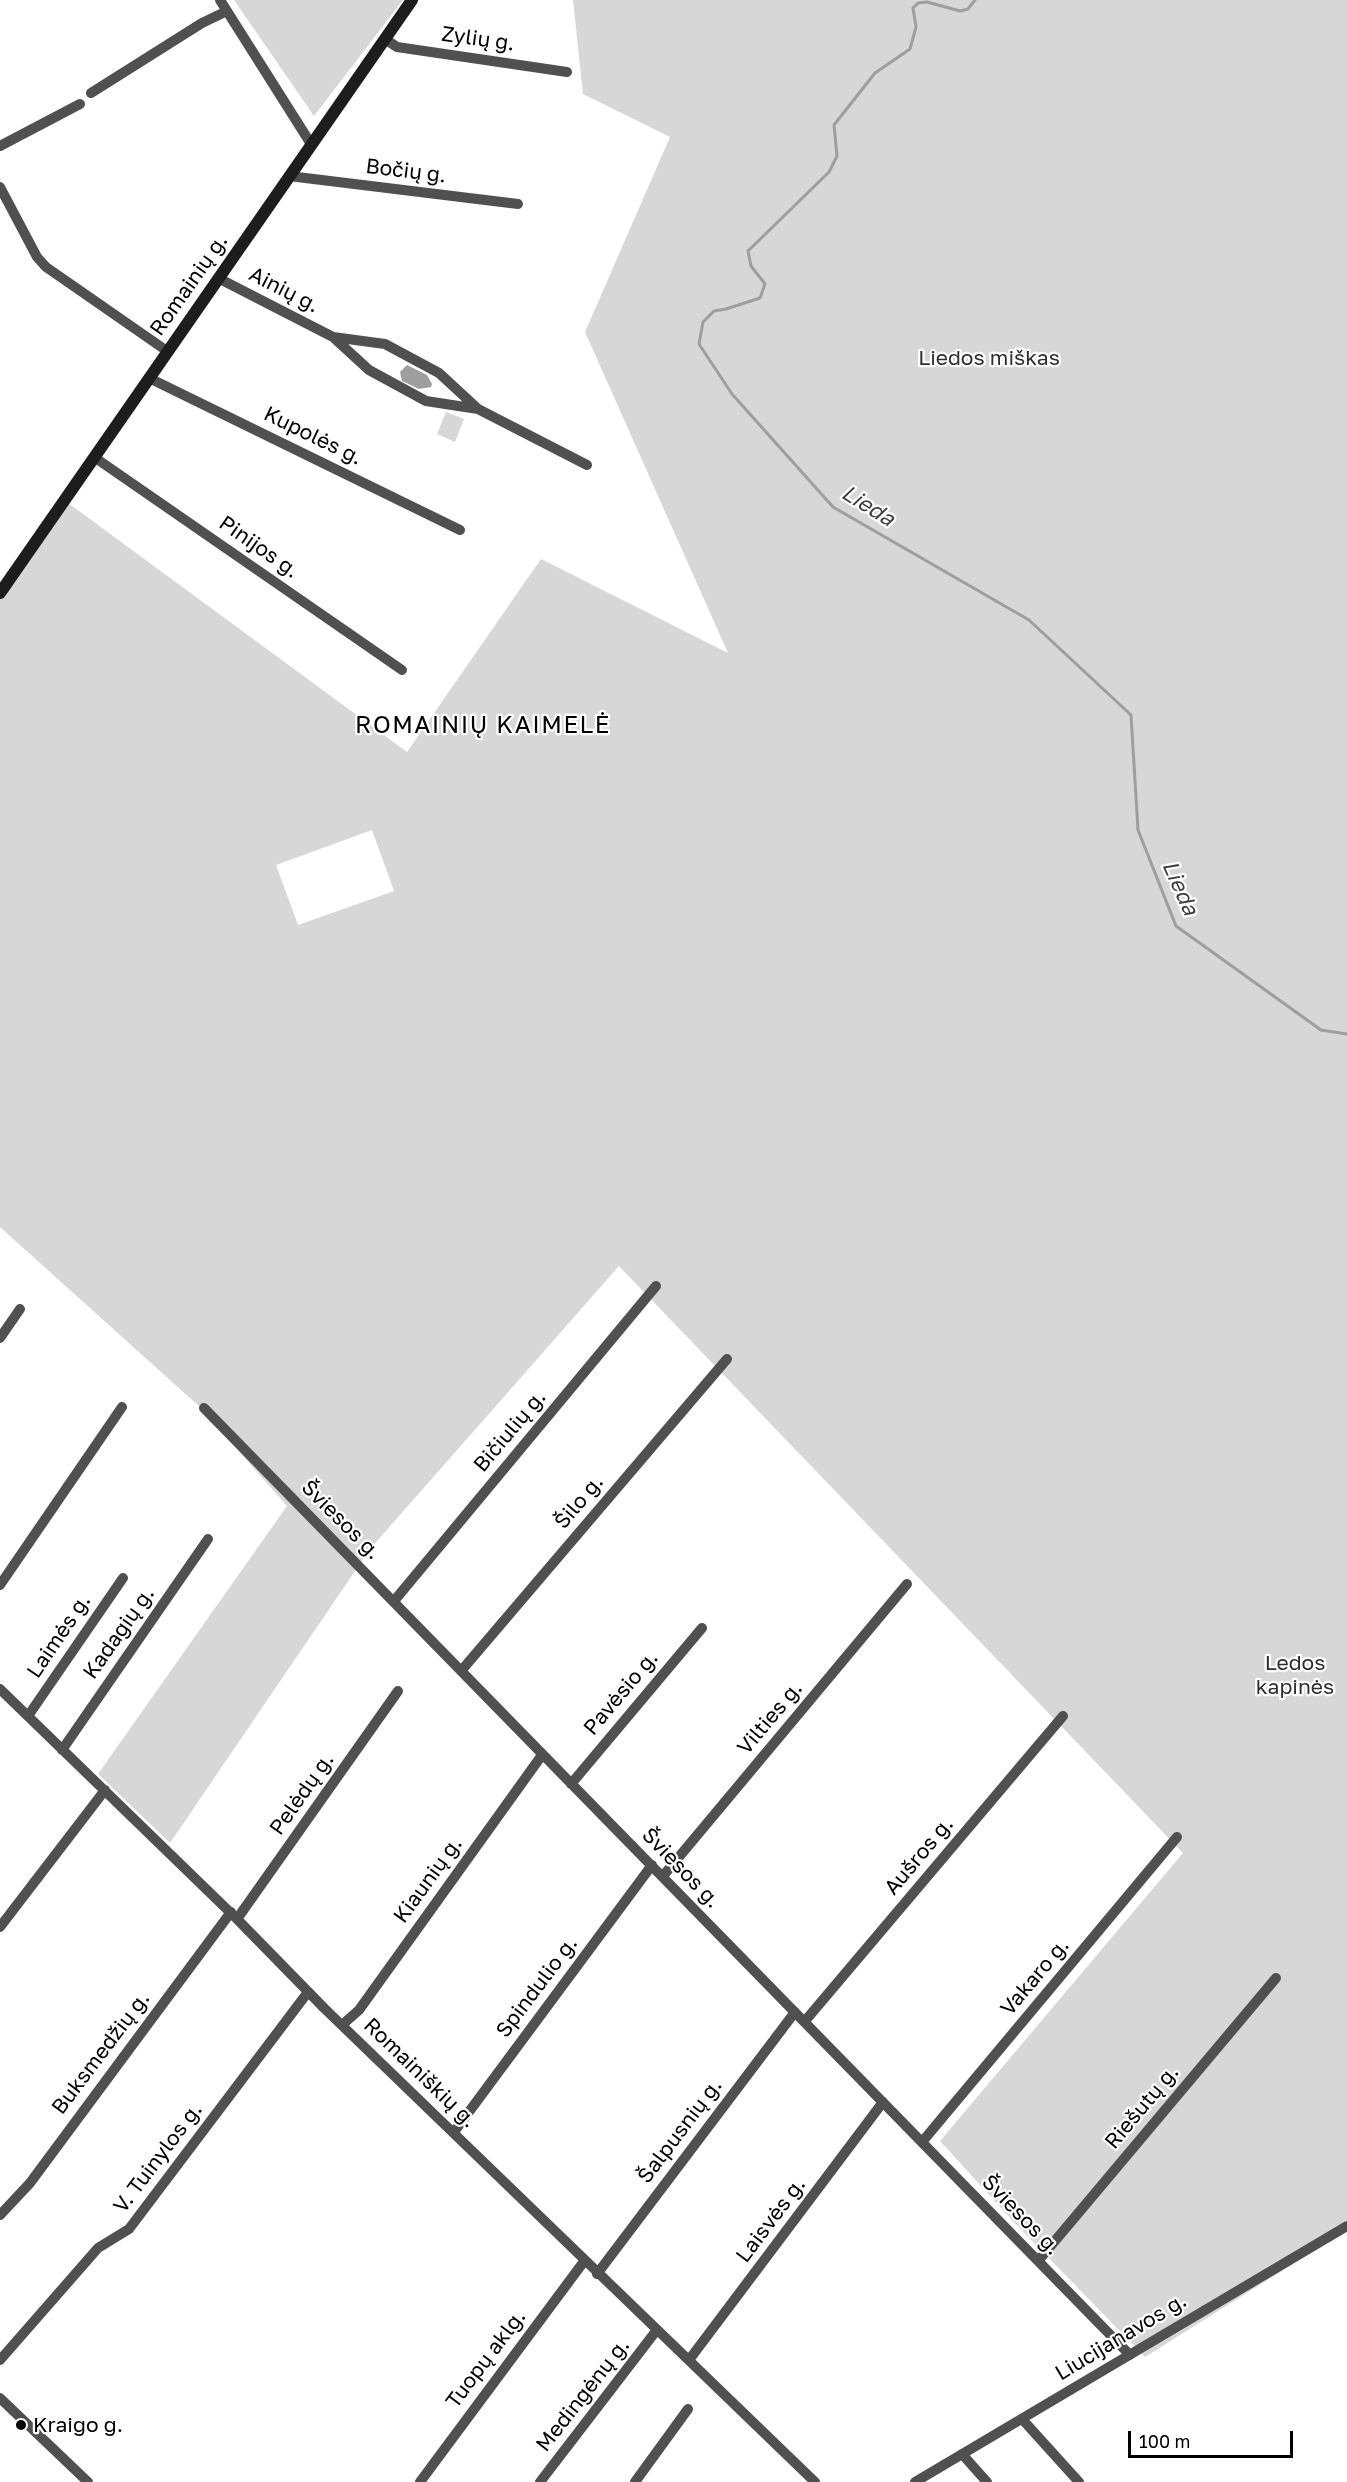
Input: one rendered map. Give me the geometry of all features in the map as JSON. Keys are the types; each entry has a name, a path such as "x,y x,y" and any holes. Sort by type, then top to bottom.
{"main road":[{"name":"Romainių g.","path":"2,586 412,0"}],"street":[{"path":"220,0 311,144"},
{"path":"91,93 202,23 227,10"},
{"name":"Zylių g.","path":"385,39 396,47 567,72"},
{"path":"0,146 80,104"},
{"name":"Bočių g.","path":"289,176 518,204"},
{"path":"0,187 37,257 46,267 167,351"},
{"name":"Ainių g.","path":"218,278 333,337 369,370 426,401 478,409"},
{"name":"Ainių g.","path":"333,337 385,344 439,373 478,409 587,465"},
{"name":"Kupolės g.","path":"149,378 460,530"},
{"name":"Pinijos g.","path":"94,457 402,670"},
{"name":"Bičiulių g.","path":"394,1601 656,1286"},
{"path":"0,1338 20,1309"},
{"name":"Šilo g.","path":"461,1671 727,1359"},
{"path":"0,1585 122,1407"},
{"name":"Šviesos g.","path":"204,1408 1130,2355"},
{"name":"Kadagių g.","path":"62,1750 208,1539"},
{"name":"Laimės g.","path":"28,1716 123,1578"},
{"name":"Vilties g.","path":"663,1876 907,1584"},
{"name":"Pavėsio g.","path":"571,1784 702,1628"},
{"name":"Romainiškių g.","path":"0,1689 234,1915 308,1992 597,2274 690,2360 815,2482"},
{"name":"Pelėdų g.","path":"234,1915 398,1691"},
{"name":"Aušros g.","path":"804,2021 1063,1716"},
{"name":"Kiaunių g.","path":"342,2025 359,2010 542,1755"},
{"path":"0,1927 105,1790"},
{"name":"Vakaro g.","path":"922,2142 1177,1837"},
{"name":"Spindulio g.","path":"454,2132 652,1865"},
{"name":"Buksmedžių g.","path":"0,2215 30,2182 234,1915"},
{"name":"Riešutų g.","path":"1038,2261 1276,1978"},
{"name":"V. Tuinylos g.","path":"0,2360 98,2248 129,2229 308,1992"},
{"name":"Šalpusnių g.","path":"597,2274 795,2012"},
{"name":"Laisvės g.","path":"690,2360 883,2102"},
{"name":"Liucijanavos g.","path":"915,2482 1347,2226"},
{"name":"Tuopų aklg.","path":"420,2482 585,2260"},
{"name":"Medingėnų g.","path":"540,2482 656,2331"},
{"path":"0,2398 88,2482"},
{"path":"636,2482 688,2409"},
{"path":"1022,2419 1079,2482"},
{"path":"962,2454 987,2482"}],"green space":[{"path":"234,0 403,0 314,116"},
{"path":"573,0 1347,0 1347,2230 1145,2357 1012,2220 940,2141 1183,1853 619,1266 370,1549 170,1843 98,1774 287,1506 201,1408 0,1227 0,593 64,500 407,752 541,559 728,653 585,332 670,137 583,94","holes":["372,830 394,891 298,925 276,865"]},
{"path":"446,412 464,419 455,442 437,434"}],"shaded area":[{"path":"407,365 427,375 432,384 431,387 419,389 402,381 400,372"}],"waterway":[{"name":"Lieda","path":"975,0 968,9 960,11 927,2 918,3 913,8 916,27 910,49 875,73 834,125 837,156 829,172 748,251 751,266 765,284 760,298 714,311 703,322 699,344 732,394 833,507 1029,620 1131,715 1138,830 1176,926 1321,1030 1347,1034"}],"place":[{"name":"Kraigo g.","path":"21,2425"}],"district":[{"name":"ROMAINIŲ KAIMELĖ","path":"483,725"}],"park label":[{"name":"Liedos miškas","path":"989,358"},
{"name":"Ledos kapinės","path":"1295,1675"}]}
